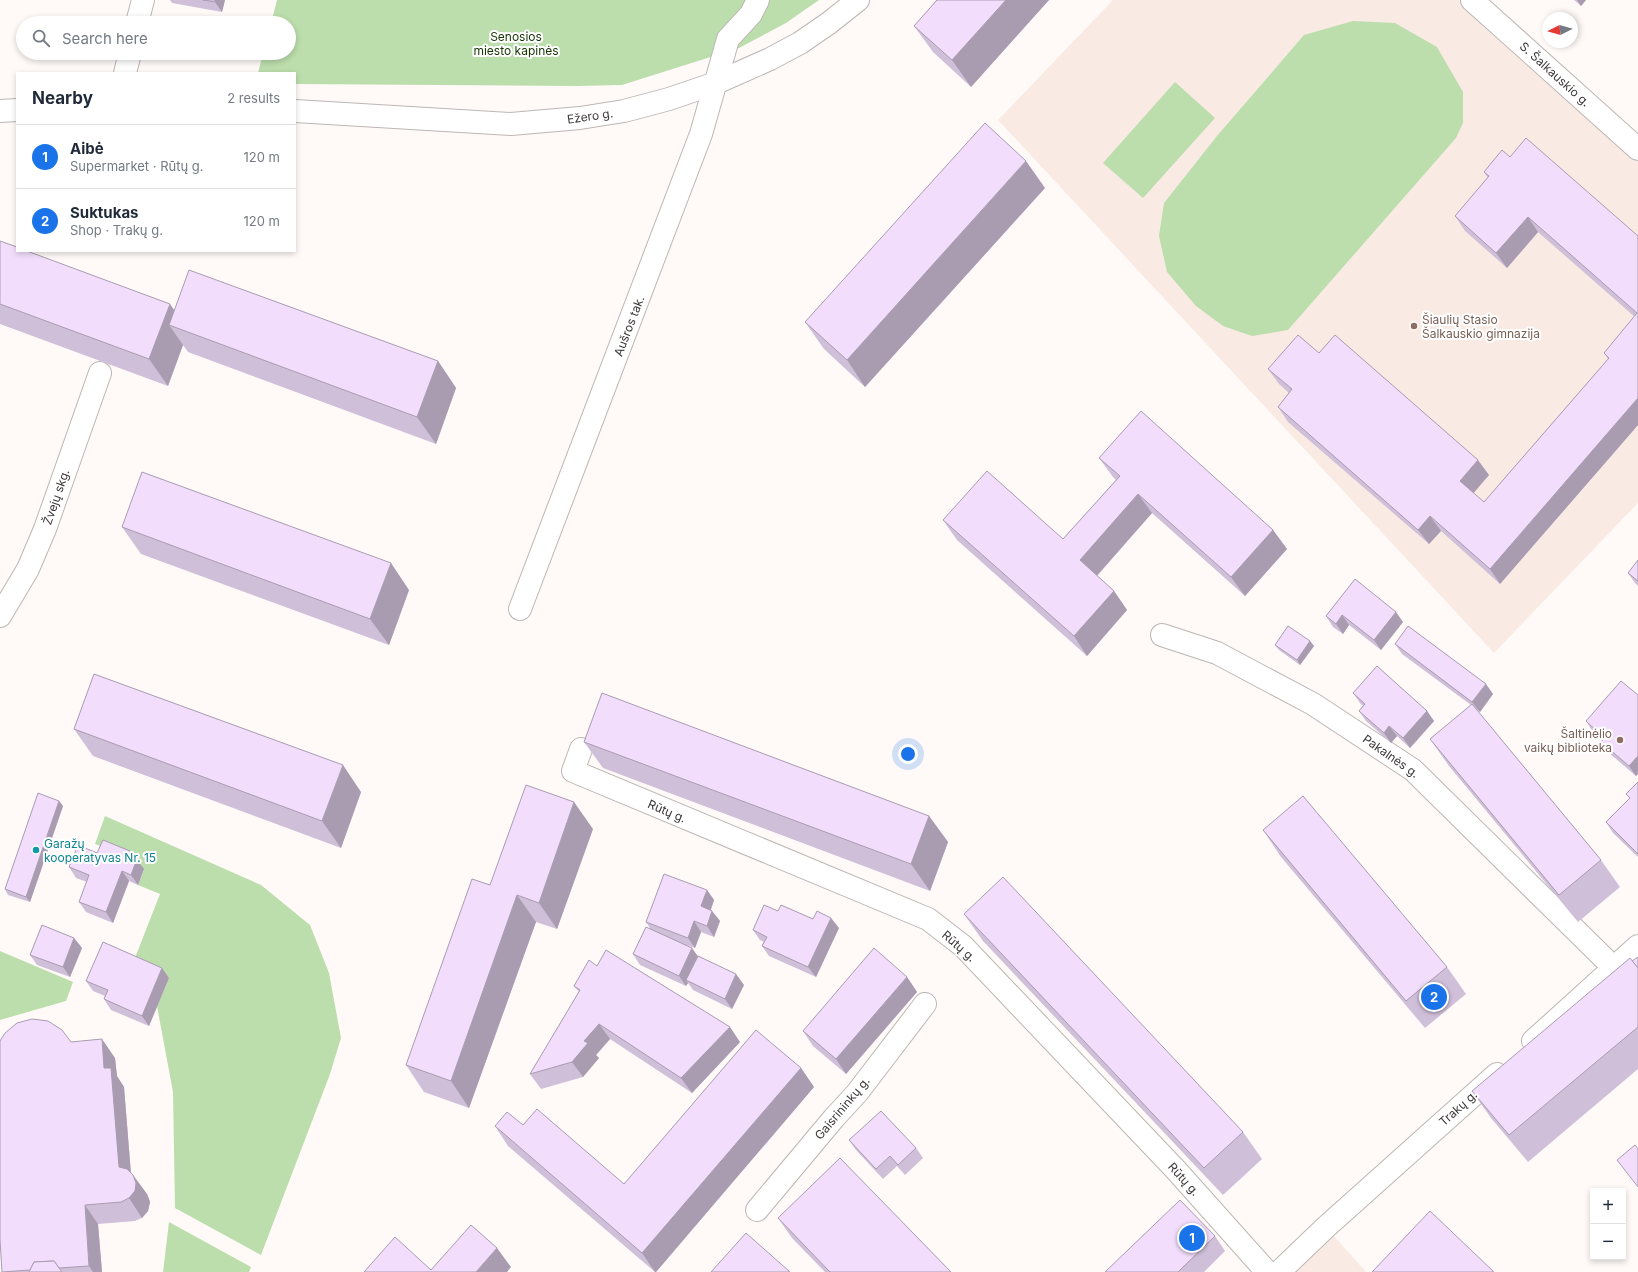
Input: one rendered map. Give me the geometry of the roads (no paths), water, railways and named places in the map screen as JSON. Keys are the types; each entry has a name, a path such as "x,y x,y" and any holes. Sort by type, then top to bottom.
{"street":[{"path":"139,16 143,0"},
{"name":"Aušros tak.","path":"520,610 701,134 728,39 751,14 758,0"},
{"name":"Ežero g.","path":"296,111 510,124 580,118 624,111 716,84 770,59 800,43 829,23 858,0"},
{"name":"S. Šalkauskio g.","path":"1472,0 1638,149"},
{"path":"124,72 128,60"},
{"path":"0,111 16,110"},
{"name":"Žvejų skg.","path":"0,616 28,569 45,529 100,373"},
{"name":"Pakalnės g.","path":"1162,635 1217,653 1313,704 1413,770 1614,968"},
{"name":"Rūtų g.","path":"581,749 573,771 928,919 963,946 1170,1164 1267,1272"},
{"name":"Trakų g.","path":"1279,1272 1326,1227 1638,946"},
{"name":"Gaisrininkų g.","path":"757,1210 834,1118 857,1093 925,1004"}],"place":[{"name":"Šiaulių Stasio Šalkauskio gimnazija","path":"1414,326"},
{"name":"Šaltinėlio vaikų biblioteka","path":"1620,740"},
{"name":"Garažų kooperatyvas Nr. 15","path":"36,850"},
{"name":"Suktukas","path":"1434,997"},
{"name":"Aibė","path":"1192,1238"}],"park label":[{"name":"Senosios miesto kapinės","path":"516,43"}]}
